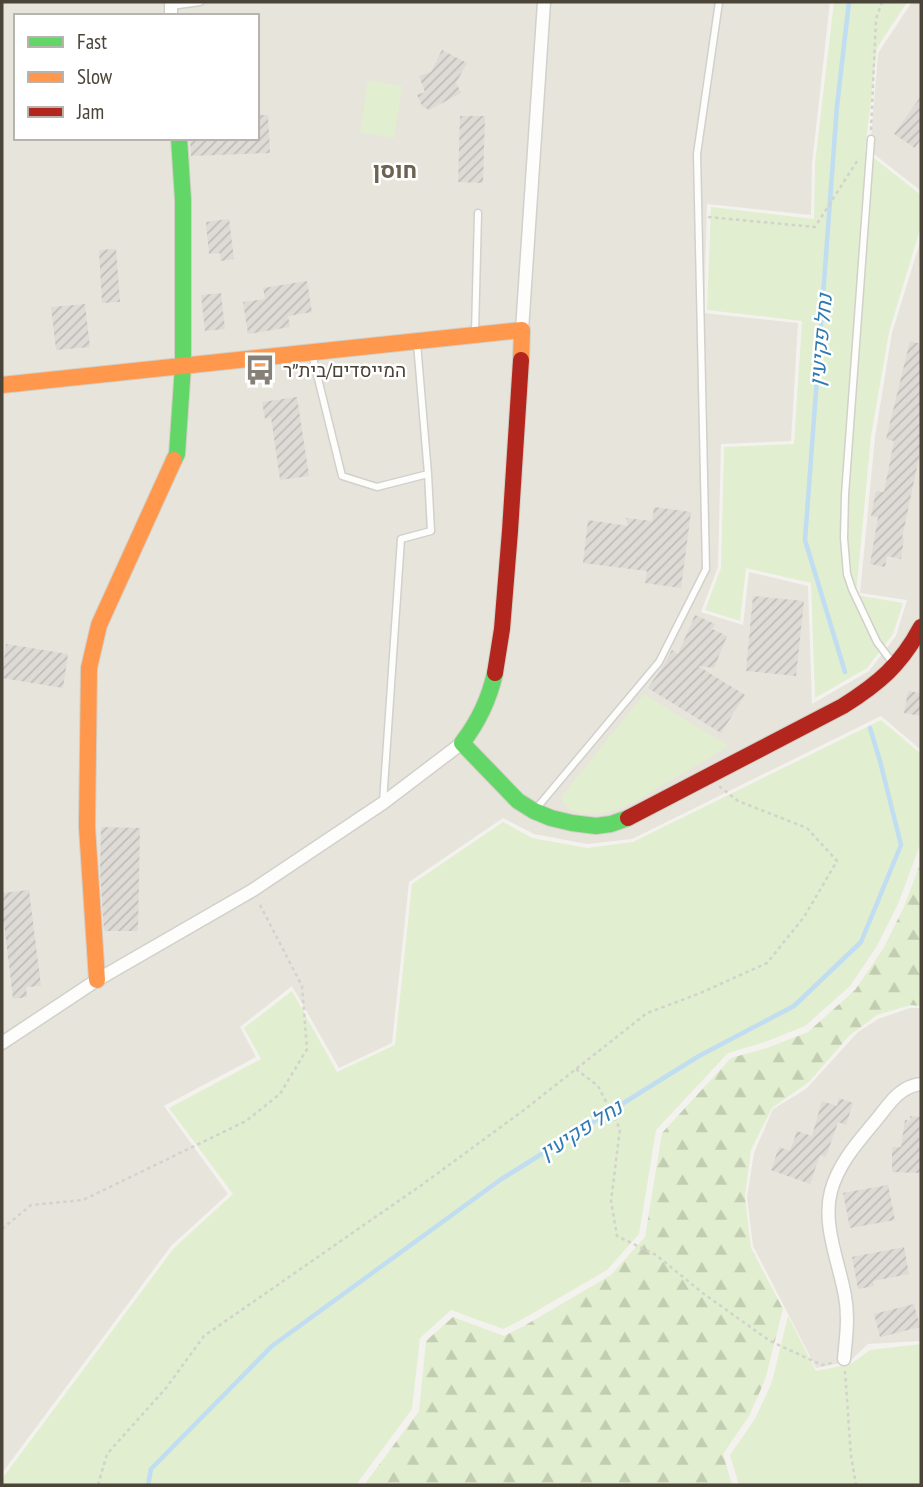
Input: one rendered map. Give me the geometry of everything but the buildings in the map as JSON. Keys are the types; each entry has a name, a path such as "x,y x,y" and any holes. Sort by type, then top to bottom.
{"street":[{"path":"2,1043 97,980 253,890 383,803 462,743 480,718 488,699 496,665 504,609 544,2"},
{"path":"97,980 87,827 89,668 99,625 177,454 183,366 183,200 179,140"},
{"path":"2,385 522,330"},
{"path":"462,743 518,801 534,811 572,823 596,826 611,824 628,818 843,706 885,678 896,667 913,645 921,627"},
{"path":"844,1359 848,1315 829,1220 828,1203 832,1188 847,1155 895,1096 906,1088 921,1084"}],"lane":[{"path":"171,8 200,2"},
{"path":"534,811 659,662 706,569 697,154 719,2"},
{"path":"871,139 844,538 847,574 852,589 877,642 896,667"},
{"path":"474,335 478,213"},
{"path":"383,803 401,539 430,531 417,341"},
{"path":"312,352 342,476 377,487 428,474"}],"path":[{"path":"698,216 815,227 871,139 876,19 882,2"},
{"path":"98,1485 107,1454 166,1388 204,1336 424,1184 524,1110 647,1013 698,994 767,962 804,918 837,861 807,828 738,801 708,776"},
{"path":"2,1229 31,1205 83,1200 246,1121 281,1094 307,1049 302,986 253,890"},
{"path":"576,1069 598,1086 620,1129 611,1201 617,1236 656,1255 704,1294 770,1341 822,1365 844,1359 851,1456 856,1485"}],"shaded area":[{"name":"חוסן","path":"2,2 830,2 812,164 811,215 707,204 704,313 798,323 791,441 721,444 718,567 701,612 743,625 749,572 808,586 812,704 869,671 896,636 907,600 860,593 875,437 892,333 921,239 921,750 881,716 632,839 587,844 534,834 503,818 409,882 392,1043 339,1068 292,986 240,1027 256,1057 164,1106 228,1194 171,1246 2,1473"},
{"path":"912,2 921,2 921,191 870,151 878,53"},
{"path":"910,1008 921,1008 921,1341 868,1344 850,1361 816,1368 753,1246 747,1197 754,1153 773,1109 806,1089 858,1032 878,1019"}],"green space":[{"path":"834,2 907,2 877,48 865,151 921,195 921,226 889,332 871,436 856,595 903,603 893,634 867,668 815,698 811,583 746,568 740,621 705,610 721,568 724,447 794,444 802,321 707,310 711,207 814,219 815,164"},
{"path":"368,80 402,86 394,138 360,132"},
{"path":"644,694 728,746 624,807 594,814 570,809 561,797"},
{"path":"881,720 921,754 921,842 898,904 877,946 850,986 805,1026 728,1053 656,1130 639,1234 607,1270 503,1329 451,1310 420,1338 412,1409 356,1485 2,1485 2,1479 174,1248 233,1194 169,1108 261,1059 244,1028 292,991 337,1072 395,1045 412,884 503,822 532,838 587,848 633,842"},
{"path":"921,861 921,1006 911,1005 877,1015 849,1036 809,1082 772,1108 751,1150 745,1197 751,1248 783,1309 765,1380 749,1416 723,1454 732,1485 364,1485 419,1411 426,1341 453,1317 504,1336 611,1275 645,1237 662,1133 731,1058 808,1032 855,990 883,949 904,907"},
{"path":"788,1316 816,1371 851,1364 870,1350 921,1344 921,1485 739,1485 730,1455 755,1419 772,1382"}],"waterway":[{"name":"נחל פקיעין","path":"845,672 805,540 837,106 849,2"},
{"name":"נחל פקיעין","path":"148,1485 151,1469 272,1346 500,1180 699,1056 794,1006 861,942 901,845 870,728"}],"traffic: fast":[{"path":"174,460 177,454 183,366 183,200 179,140"},
{"path":"495,673 483,710 462,743 518,801 534,811 551,818 596,826 628,818"}],"traffic: slow":[{"path":"2,385 522,330 521,360"},
{"path":"97,980 87,827 89,668 99,625 174,460"}],"traffic: jam":[{"path":"495,673 502,629 521,360"},
{"path":"628,818 856,698 897,663 921,627"}],"place":[{"name":"המייסדים/בית״ר","path":"260,370"}],"district":[{"name":"חוסן","path":"395,170"}]}
